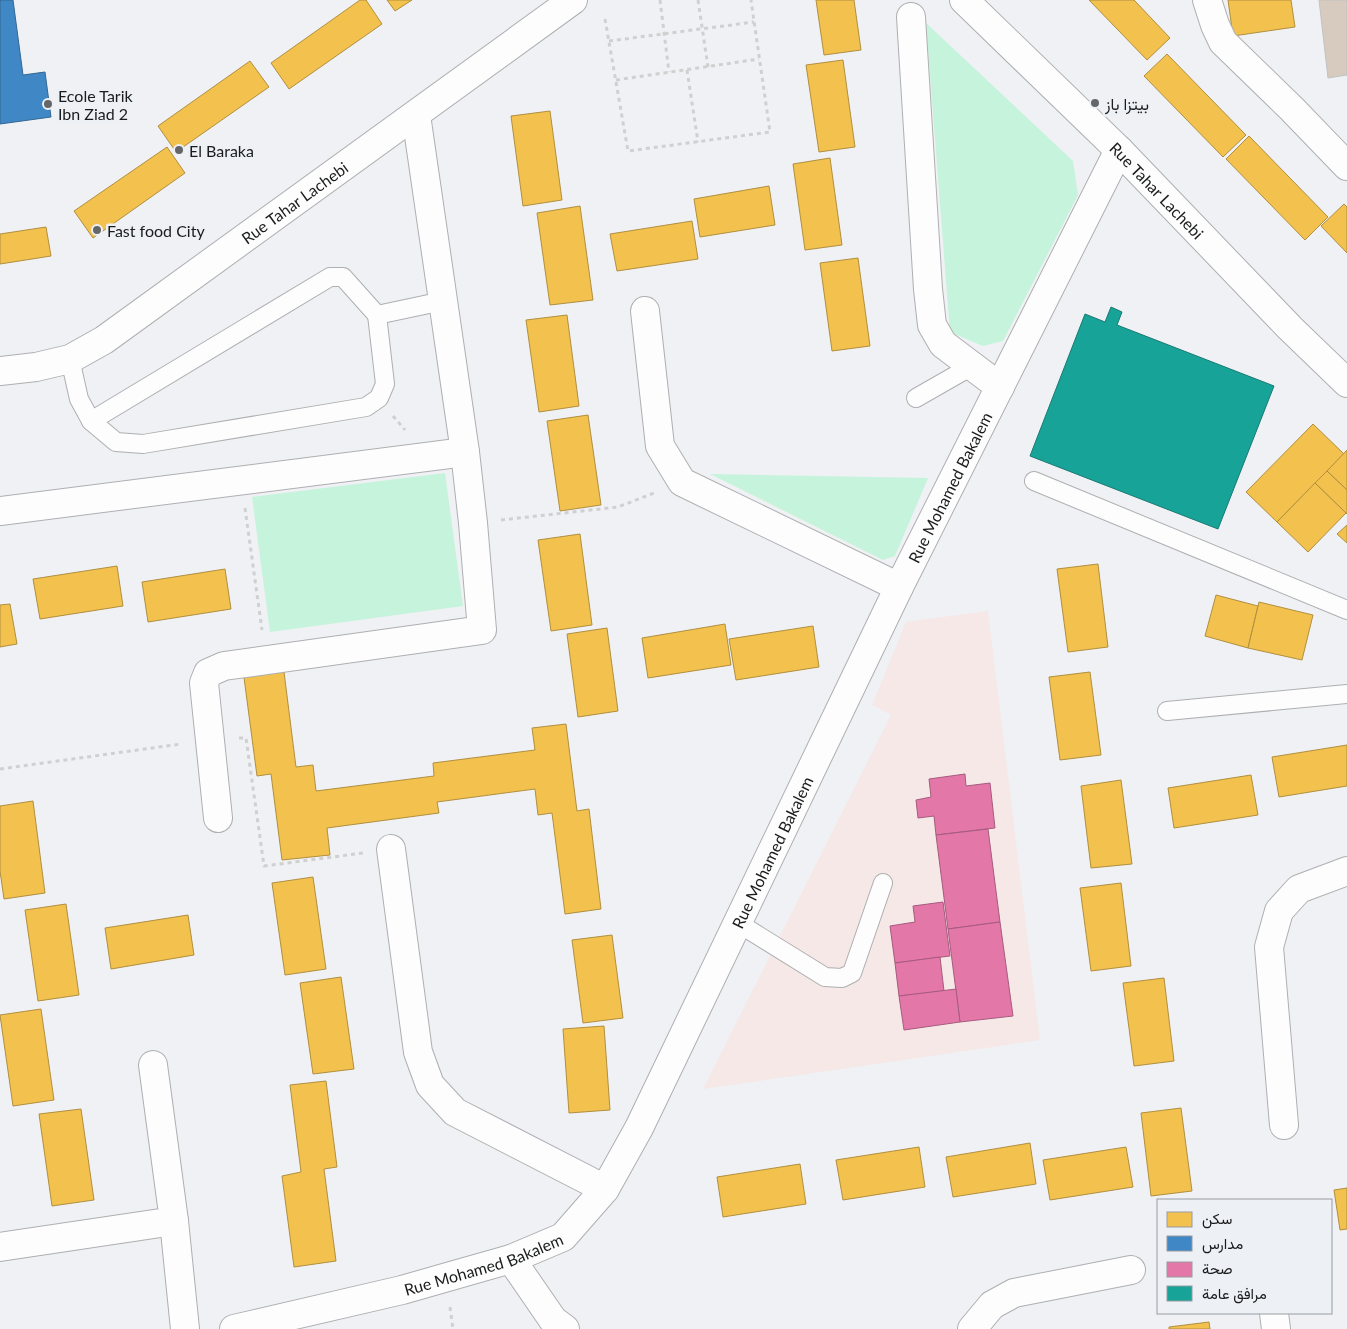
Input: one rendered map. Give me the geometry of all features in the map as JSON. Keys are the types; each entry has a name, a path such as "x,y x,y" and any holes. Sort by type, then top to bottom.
{"street":[{"name":"Rue Tahar Lachebi","path":"0,371 36,368 70,359 104,340 573,0"},
{"name":"Rue Tahar Lachebi","path":"964,0 1119,150 1290,328 1347,384"},
{"path":"1207,0 1223,42 1347,166"},
{"path":"910,18 932,325 943,344 1000,387"},
{"path":"218,818 204,683 208,673 224,666 482,630 465,452 416,115"},
{"name":"Rue Mohamed Bakalem","path":"234,1329 402,1290 511,1259 563,1237 605,1189 640,1128 898,587 1119,150"},
{"path":"645,311 660,446 682,482 898,587"},
{"path":"0,511 465,452"},
{"path":"391,849 418,1052 430,1086 455,1112 605,1189"},
{"path":"1284,1125 1269,948 1279,911 1299,888 1347,872"},
{"path":"153,1065 174,1221 185,1329"},
{"path":"0,1247 174,1221"},
{"path":"511,1259 553,1320 565,1329"},
{"path":"972,1329 992,1305 1014,1293 1131,1270"},
{"path":"1274,1314 1276,1329"}],"lane":[{"path":"70,359 79,399 91,421 116,442 143,444 366,407 379,398 385,384 377,315 343,277 330,277 91,421"},
{"path":"377,315 443,301"},
{"path":"916,398 972,366"},
{"path":"1034,482 1347,610"},
{"path":"1167,711 1347,694"},
{"path":"738,923 825,977 842,978 852,973 883,883"}],"path":[{"path":"660,0 669,72"},
{"path":"698,0 708,67"},
{"path":"605,20 628,152 770,132 751,0"},
{"path":"609,41 754,22"},
{"path":"616,80 760,59"},
{"path":"687,70 698,142"},
{"path":"379,398 426,457"},
{"path":"241,480 266,660"},
{"path":"473,524 618,507 682,482"},
{"path":"0,768 210,740 246,738 264,866 391,849"}],"shaded area":[{"path":"988,611 1040,1040 703,1089 891,715 872,705 906,622"}],"green space":[{"path":"926,23 1073,161 1078,195 1003,341 983,346 950,332"},
{"path":"445,473 463,606 270,632 252,497"},
{"path":"710,474 928,478 895,556 883,560"}],"building: سكن":[{"path":"360,0 366,0 382,24 289,89 271,63"},
{"path":"387,0 412,0 395,11"},
{"path":"816,0 854,0 861,50 824,55"},
{"path":"1089,0 1134,0 1170,38 1147,60"},
{"path":"1228,0 1291,0 1295,27 1233,36"},
{"path":"1167,54 1246,135 1223,157 1144,76"},
{"path":"843,60 855,147 819,152 806,65"},
{"path":"250,61 269,87 176,152 158,126"},
{"path":"550,111 562,200 523,206 511,116"},
{"path":"1249,136 1328,217 1305,240 1226,159"},
{"path":"167,147 185,173 93,238 74,211"},
{"path":"830,158 842,245 805,250 793,164"},
{"path":"769,186 775,225 700,237 694,199"},
{"path":"1344,204 1347,207 1347,253 1321,226"},
{"path":"580,206 593,300 550,305 537,213"},
{"path":"692,221 698,259 617,271 610,234"},
{"path":"46,227 51,256 0,264 0,234"},
{"path":"858,258 870,346 832,351 820,263"},
{"path":"567,315 579,406 539,412 526,320"},
{"path":"588,415 601,505 560,511 547,421"},
{"path":"1313,424 1344,454 1277,522 1246,492"},
{"path":"1347,450 1347,490 1327,471"},
{"path":"1327,471 1347,490 1347,514 1315,483"},
{"path":"1315,483 1346,513 1308,552 1277,522"},
{"path":"1347,525 1347,543 1337,534"},
{"path":"580,534 592,625 551,631 538,540"},
{"path":"1098,564 1108,647 1068,652 1057,569"},
{"path":"117,566 123,606 40,619 33,579"},
{"path":"225,569 231,609 148,622 142,582"},
{"path":"1216,595 1258,606 1248,648 1205,636"},
{"path":"1259,602 1313,615 1302,660 1248,648"},
{"path":"10,604 17,644 0,647 0,605"},
{"path":"725,624 731,665 648,678 642,638"},
{"path":"813,626 819,667 736,680 729,639"},
{"path":"607,628 618,711 578,717 567,634"},
{"path":"283,664 296,767 313,765 316,791 434,776 433,763 535,750 532,728 566,724 577,811 589,809 601,909 565,914 552,813 538,815 535,789 437,802 439,813 327,828 330,855 282,860 271,774 257,776 243,670"},
{"path":"1090,672 1101,755 1060,760 1049,677"},
{"path":"1347,745 1347,786 1279,797 1272,757"},
{"path":"1251,775 1258,815 1174,828 1168,788"},
{"path":"1121,780 1132,864 1091,868 1081,786"},
{"path":"33,801 45,893 4,899 0,871 0,806"},
{"path":"313,877 326,969 285,975 272,883"},
{"path":"1121,883 1131,966 1091,971 1080,888"},
{"path":"66,904 79,995 38,1001 25,910"},
{"path":"188,915 194,955 111,969 105,928"},
{"path":"612,935 623,1018 583,1023 572,940"},
{"path":"341,977 354,1069 313,1074 300,983"},
{"path":"1164,978 1174,1061 1134,1066 1123,983"},
{"path":"41,1009 54,1100 13,1106 0,1015"},
{"path":"604,1026 610,1110 569,1113 563,1029"},
{"path":"326,1081 337,1167 324,1169 336,1261 294,1267 282,1176 301,1172 290,1085"},
{"path":"1181,1108 1192,1191 1151,1196 1141,1113"},
{"path":"81,1109 94,1200 52,1206 39,1114"},
{"path":"1030,1143 1036,1184 953,1197 946,1157"},
{"path":"919,1147 925,1187 843,1200 836,1160"},
{"path":"1126,1147 1133,1187 1050,1200 1043,1160"},
{"path":"800,1164 806,1204 723,1217 717,1177"},
{"path":"1347,1188 1347,1229 1340,1230 1334,1190"},
{"path":"1209,1322 1210,1329 1169,1329 1169,1327"}],"building: مدارس":[{"path":"0,0 13,0 23,75 45,72 51,117 0,124"}],"building: صحة":[{"path":"965,774 966,786 990,783 995,828 936,835 934,816 918,818 916,800 931,797 929,779"},
{"path":"988,829 1000,922 948,929 936,835"},
{"path":"943,902 950,956 895,963 890,926 915,922 913,906"},
{"path":"1000,922 1013,1016 960,1022 948,929"},
{"path":"940,957 944,991 899,996 895,963"},
{"path":"956,989 960,1022 904,1030 899,996"}],"building: مرافق عامة":[{"path":"1111,307 1122,312 1117,325 1274,386 1218,529 1030,456 1085,314 1105,322"}],"building: أخرى":[{"path":"1319,0 1347,0 1347,75 1328,78"}],"place":[{"name":"بيتزا باز","path":"1095,103"},
{"name":"Ecole Tarik Ibn Ziad 2","path":"48,104"},
{"name":"El Baraka","path":"179,150"},
{"name":"Fast food City","path":"97,230"}]}
